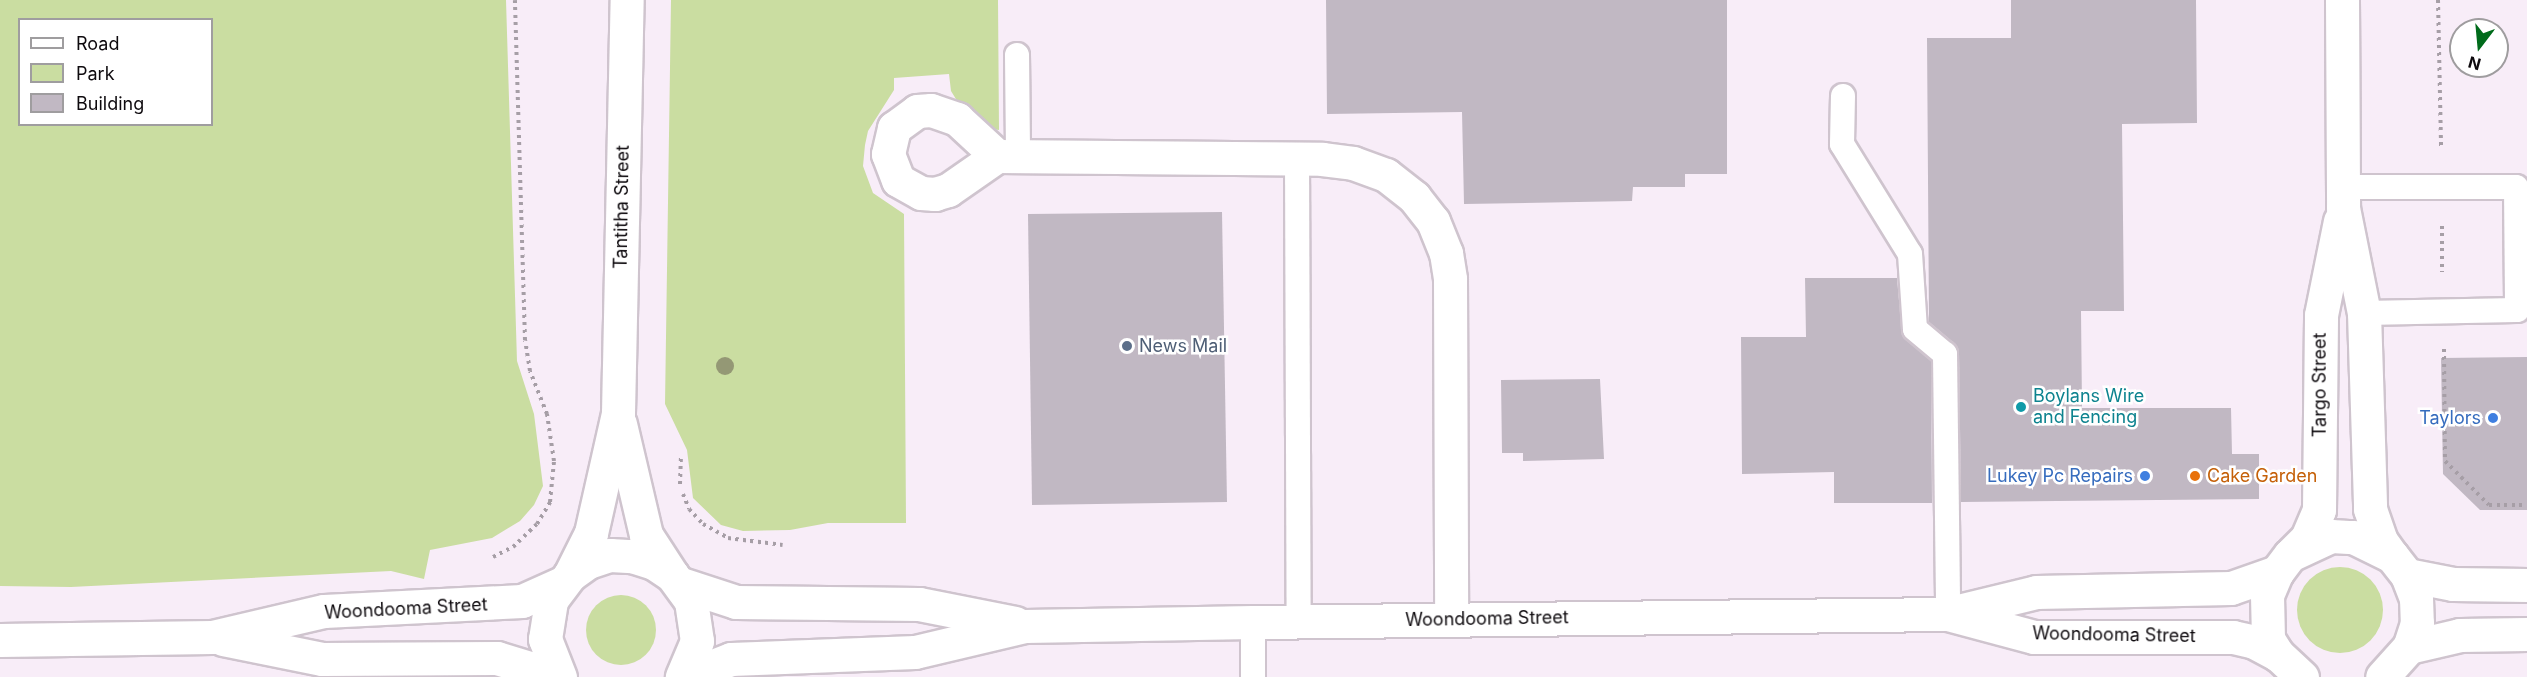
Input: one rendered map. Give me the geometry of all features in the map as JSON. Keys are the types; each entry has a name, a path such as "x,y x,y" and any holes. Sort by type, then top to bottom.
{"street":[{"name":"Tantitha Street","path":"560,677 547,649 545,619 591,533 618,413 627,0"},
{"name":"Targo Street","path":"2342,0 2343,197 2364,313 2370,509 2381,540 2400,565 2417,606 2417,623 2396,666"},
{"path":"1007,156 1296,157 1353,163 1386,175 1414,197 1433,221 1446,253 1450,279 1451,620"},
{"name":"Targo Street","path":"2283,563 2307,538 2319,510 2321,315 2343,197"},
{"name":"Tantitha Street","path":"618,413 646,535 692,601 697,621 697,641 684,677"},
{"name":"Woondooma Street","path":"684,677 730,659 754,655 915,652 1025,626 1948,614 2036,592 2231,588 2283,563 2309,543 2342,536 2374,544 2400,565"},
{"name":"Woondooma Street","path":"212,637 324,611 522,601 566,579 588,562 610,555 632,556 676,580 736,602 919,604 1025,626"},
{"path":"2283,563 2267,595 2265,621 2268,639 2291,669"},
{"path":"2400,565 2453,584 2527,585"},
{"name":"Woondooma Street","path":"1948,614 2034,637 2233,637 2254,642 2291,669"},
{"path":"2396,666 2451,636 2527,634"},
{"name":"Woondooma Street","path":"0,640 212,637 322,659 497,658 560,677"}],"lane":[{"path":"1007,156 1017,55"},
{"path":"1843,96 1842,144 1910,254 1916,329 1945,354 1948,614"},
{"path":"1296,157 1299,622"},
{"path":"2343,197 2516,187 2517,310 2364,313"},
{"path":"1252,622 1253,677"}],"path":[{"path":"490,559 513,547 537,524 550,502 554,461 547,414 530,371 525,340 515,0"},
{"path":"681,457 680,485 689,509 703,524 728,538 783,545"}],"green space":[{"path":"0,0 506,0 517,361 534,414 543,486 534,505 520,521 492,538 430,550 424,579 391,571 71,587 0,586"},
{"path":"671,0 998,0 999,130 991,129 959,104 951,91 949,74 894,78 894,90 868,131 865,145 863,166 873,193 904,214 906,523 828,523 790,530 743,531 721,525 693,498 687,450 665,404"},
{"path":"2340,567 2356,571 2370,580 2379,594 2383,610 2379,626 2370,640 2356,649 2340,653 2324,649 2310,640 2301,626 2297,610 2301,594 2310,580 2324,571"},
{"path":"628,595 641,601 650,610 654,616 656,630 654,644 646,655 635,663 614,665 596,655 588,644 586,623 596,605 607,597"}],"building":[{"path":"1326,0 1727,0 1727,174 1685,174 1685,187 1633,187 1632,201 1464,204 1462,112 1327,114"},
{"path":"2011,0 2196,0 2197,123 2122,124 2124,311 2081,311 2082,408 2231,408 2232,454 2259,454 2259,499 1961,502 1959,353 1954,343 1929,322 1927,38 2011,38"},
{"name":"News Mail","path":"1222,212 1227,502 1032,505 1028,214"},
{"path":"1805,278 1897,278 1902,335 1931,361 1932,503 1834,503 1834,472 1742,474 1741,337 1806,337"},
{"name":"Taylors","path":"2527,357 2527,510 2480,510 2443,474 2441,358"},
{"path":"1600,379 1604,459 1523,461 1523,453 1502,453 1501,380"}],"place":[{"name":"News Mail","path":"1127,346"},
{"name":"Boylans Wire and Fencing","path":"2021,407"},
{"name":"Taylors","path":"2493,418"},
{"name":"Lukey Pc Repairs","path":"2145,476"},
{"name":"Cake Garden","path":"2195,476"}]}
